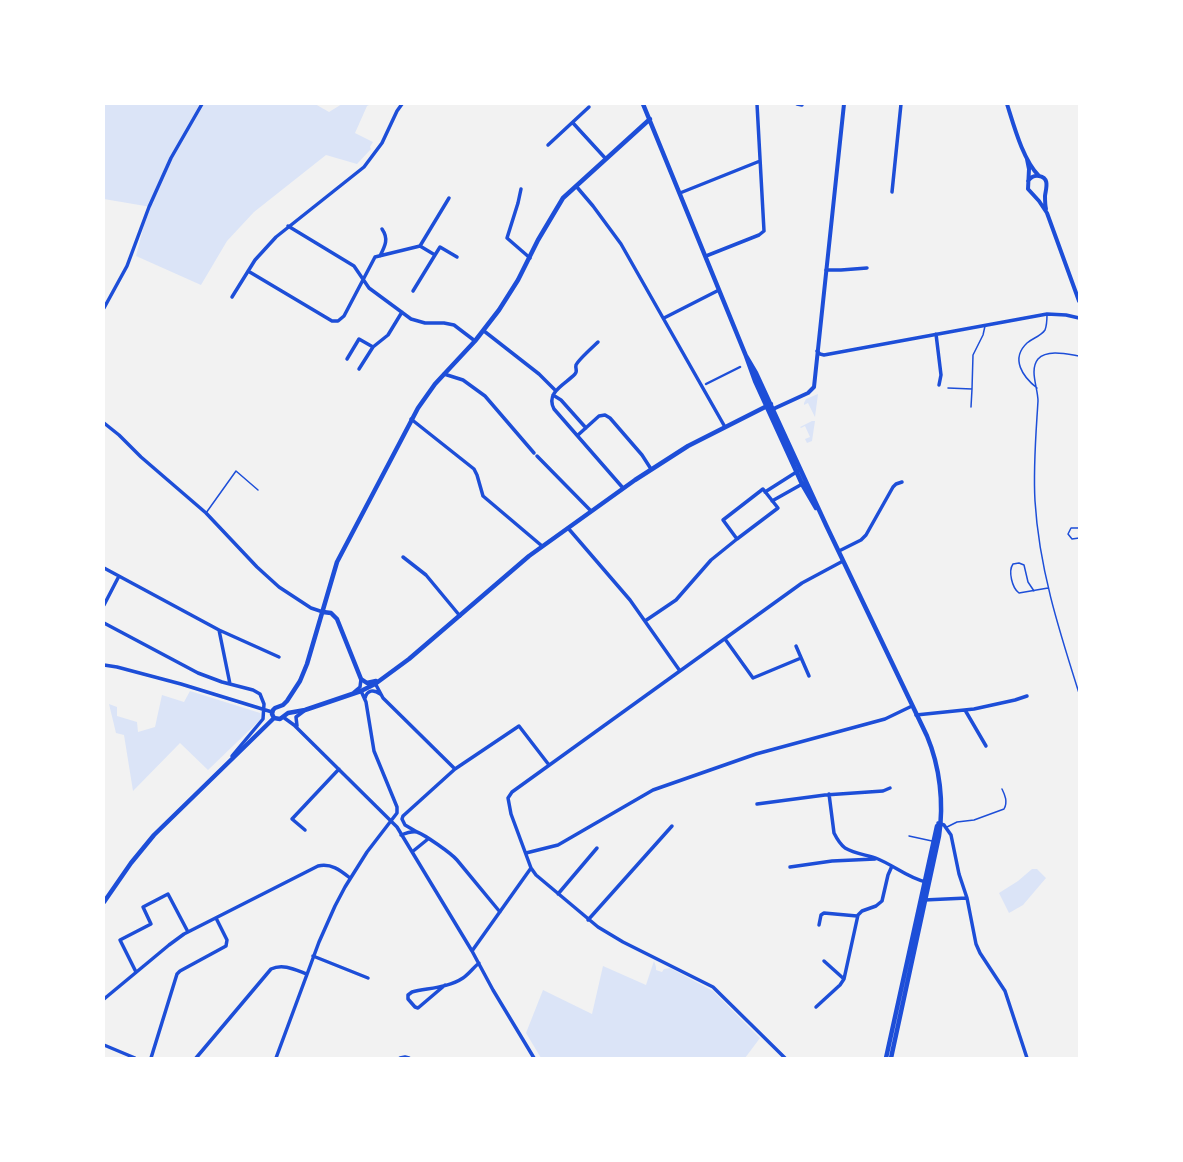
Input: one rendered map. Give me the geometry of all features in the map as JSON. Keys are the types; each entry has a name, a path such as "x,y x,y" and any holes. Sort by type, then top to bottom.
{"main road":[{"path":"650,104 644,106 706,256 746,356 751,373 770,408 804,482 826,525 928,740 933,755 938,778 940,798 939,823 923,900 886,1058"},
{"path":"274,718 272,712 274,709 287,701 304,671 311,654 337,562 412,419 429,393 444,374 484,331 508,296 561,200 650,119"},
{"path":"104,902 123,873 143,847 274,718 279,719 283,716 361,691 376,682 409,659 520,563 651,469 688,446 725,427 770,408"},
{"path":"323,612 333,614 337,619 361,679 367,683 376,682"},
{"path":"278,707 283,710 283,716"},
{"path":"927,882 934,841 939,823"},
{"path":"891,1058 923,900"}],"street":[{"path":"104,308 127,266 149,206 171,158 202,104"},
{"path":"232,297 263,250 276,237 288,226 350,180 364,167 375,154 402,104"},
{"path":"706,256 759,235 764,231 757,104"},
{"path":"797,104 802,105"},
{"path":"770,408 808,393 814,384 844,104"},
{"path":"892,192 901,104"},
{"path":"1006,104 1027,159 1032,168 1046,182 1045,200 1047,213 1079,301"},
{"path":"548,145 589,107"},
{"path":"573,123 606,159"},
{"path":"1027,159 1029,168 1027,188 1047,213"},
{"path":"680,194 760,161"},
{"path":"1028,181 1033,177 1039,176"},
{"path":"576,186 616,235 725,427"},
{"path":"521,189 507,238 530,258"},
{"path":"1033,195 1040,195 1046,191"},
{"path":"248,271 334,322 338,321 342,318 355,296 375,257 420,246 449,198"},
{"path":"288,226 354,266 371,290 411,319 421,323 448,323 454,325 475,341"},
{"path":"380,256 387,241 382,229"},
{"path":"420,246 435,255"},
{"path":"413,291 440,247 457,258"},
{"path":"826,270 867,268"},
{"path":"664,318 719,290"},
{"path":"359,369 373,347 388,335 402,312"},
{"path":"817,351 824,355 1047,314 1066,315 1079,318"},
{"path":"484,331 543,378 556,391"},
{"path":"936,334 941,375 939,385"},
{"path":"347,358 359,339 373,347"},
{"path":"598,342 578,363 575,374 556,391 553,395 552,402 553,407 624,488"},
{"path":"706,384 740,367"},
{"path":"444,374 462,380 485,396 536,455 591,511"},
{"path":"553,395 561,400 586,428"},
{"path":"578,435 600,416 607,416 642,455 651,469"},
{"path":"412,419 474,470 483,496 537,540 542,546"},
{"path":"104,424 120,435 141,457 206,513 257,567 279,587 289,595 311,608 323,612"},
{"path":"765,492 799,470"},
{"path":"772,501 804,482"},
{"path":"838,551 866,535 893,487 902,482"},
{"path":"645,621 676,600 710,560 778,508 764,489 723,520 737,539"},
{"path":"568,528 630,600 680,671"},
{"path":"403,557 424,573 460,616"},
{"path":"785,1058 713,987 623,942 598,927 558,894 531,868 511,814 508,796 806,581 843,561"},
{"path":"104,568 219,630 279,657"},
{"path":"104,605 120,576"},
{"path":"104,623 198,673 258,693 263,699 263,719 228,762"},
{"path":"219,630 230,684"},
{"path":"725,639 753,678 801,658"},
{"path":"796,646 809,676"},
{"path":"104,665 181,684 272,712"},
{"path":"354,693 360,688 361,679"},
{"path":"376,682 383,698"},
{"path":"276,1058 313,956 333,910 350,878 370,848 392,821 398,809 374,750 365,700 361,691"},
{"path":"365,700 366,694 372,691 376,692 455,769"},
{"path":"916,715 987,707 1027,696"},
{"path":"526,853 558,845 653,790 756,754 886,719 912,706"},
{"path":"299,729 295,722 296,717 305,710"},
{"path":"965,710 986,746"},
{"path":"283,716 299,729 392,821 472,951 534,1058"},
{"path":"500,912 455,857 405,824 402,821 403,817 455,769 519,726 549,765"},
{"path":"305,830 292,819 339,769"},
{"path":"757,804 829,794 880,791 890,788"},
{"path":"829,794 833,830 838,841 849,849 878,859 915,878 927,882"},
{"path":"939,823 951,834 959,874 967,898 977,947 1004,988 1028,1058"},
{"path":"588,920 672,826"},
{"path":"402,835 410,832 417,832"},
{"path":"412,852 428,839"},
{"path":"558,894 597,848"},
{"path":"790,867 832,861 878,859"},
{"path":"104,999 169,945 188,932 318,866 331,866 350,878"},
{"path":"816,1007 840,985 844,979 858,913 876,906 882,901 888,875 892,866"},
{"path":"472,951 531,868"},
{"path":"136,972 120,940 151,924 143,907 168,894 188,932"},
{"path":"923,900 967,898"},
{"path":"819,926 821,915 824,913 857,916"},
{"path":"151,1058 176,976 180,971 226,946 227,940 216,918"},
{"path":"313,956 368,978"},
{"path":"824,961 844,979"},
{"path":"445,985 418,1008 414,1007 408,999 408,995 412,992 461,980 479,963"},
{"path":"196,1058 271,969 276,966 284,966 307,974"},
{"path":"104,1045 123,1056 135,1058"},
{"path":"400,1058 409,1058"}],"lane":[{"path":"1037,388 1029,382 1023,374 1020,365 1020,358 1021,352 1025,346 1044,330 1047,314"},
{"path":"971,407 973,355 983,335 984,325"},
{"path":"1079,356 1050,354 1040,358 1034,368 1037,388 1034,449 1034,494 1039,545 1056,621 1079,693"},
{"path":"948,388 972,389"},
{"path":"206,513 236,471 258,490"},
{"path":"1079,528 1071,528 1068,534 1072,539 1079,538"},
{"path":"1034,590 1028,582 1025,566 1022,563 1011,565 1010,569 1014,588 1019,593 1048,588"},
{"path":"1079,580 1079,590"},
{"path":"946,828 954,823 974,820 1004,809 1006,802 1002,789"},
{"path":"909,836 934,841"}],"shaded area":[{"path":"104,104 315,104 329,112 342,104 371,104 367,106 355,133 373,142 370,147 371,149 357,164 326,155 254,212 227,241 201,285 136,256 144,225 151,207 104,199"},
{"path":"818,394 815,417 808,403 804,405 804,403 806,399"},
{"path":"815,421 812,441 807,443 805,439 810,437 805,426 800,427"},
{"path":"190,691 260,713 261,719 208,770 180,743 133,791 124,735 116,733 109,704 117,707 117,716 137,722 138,732 155,727 162,695 184,702"},
{"path":"1032,869 1037,869 1046,878 1023,905 1009,913 999,893 1018,881"},
{"path":"654,961 656,970 662,972 664,969 670,968 713,991 760,1038 745,1058 541,1058 526,1033 543,990 592,1014 603,966 646,985"}]}
